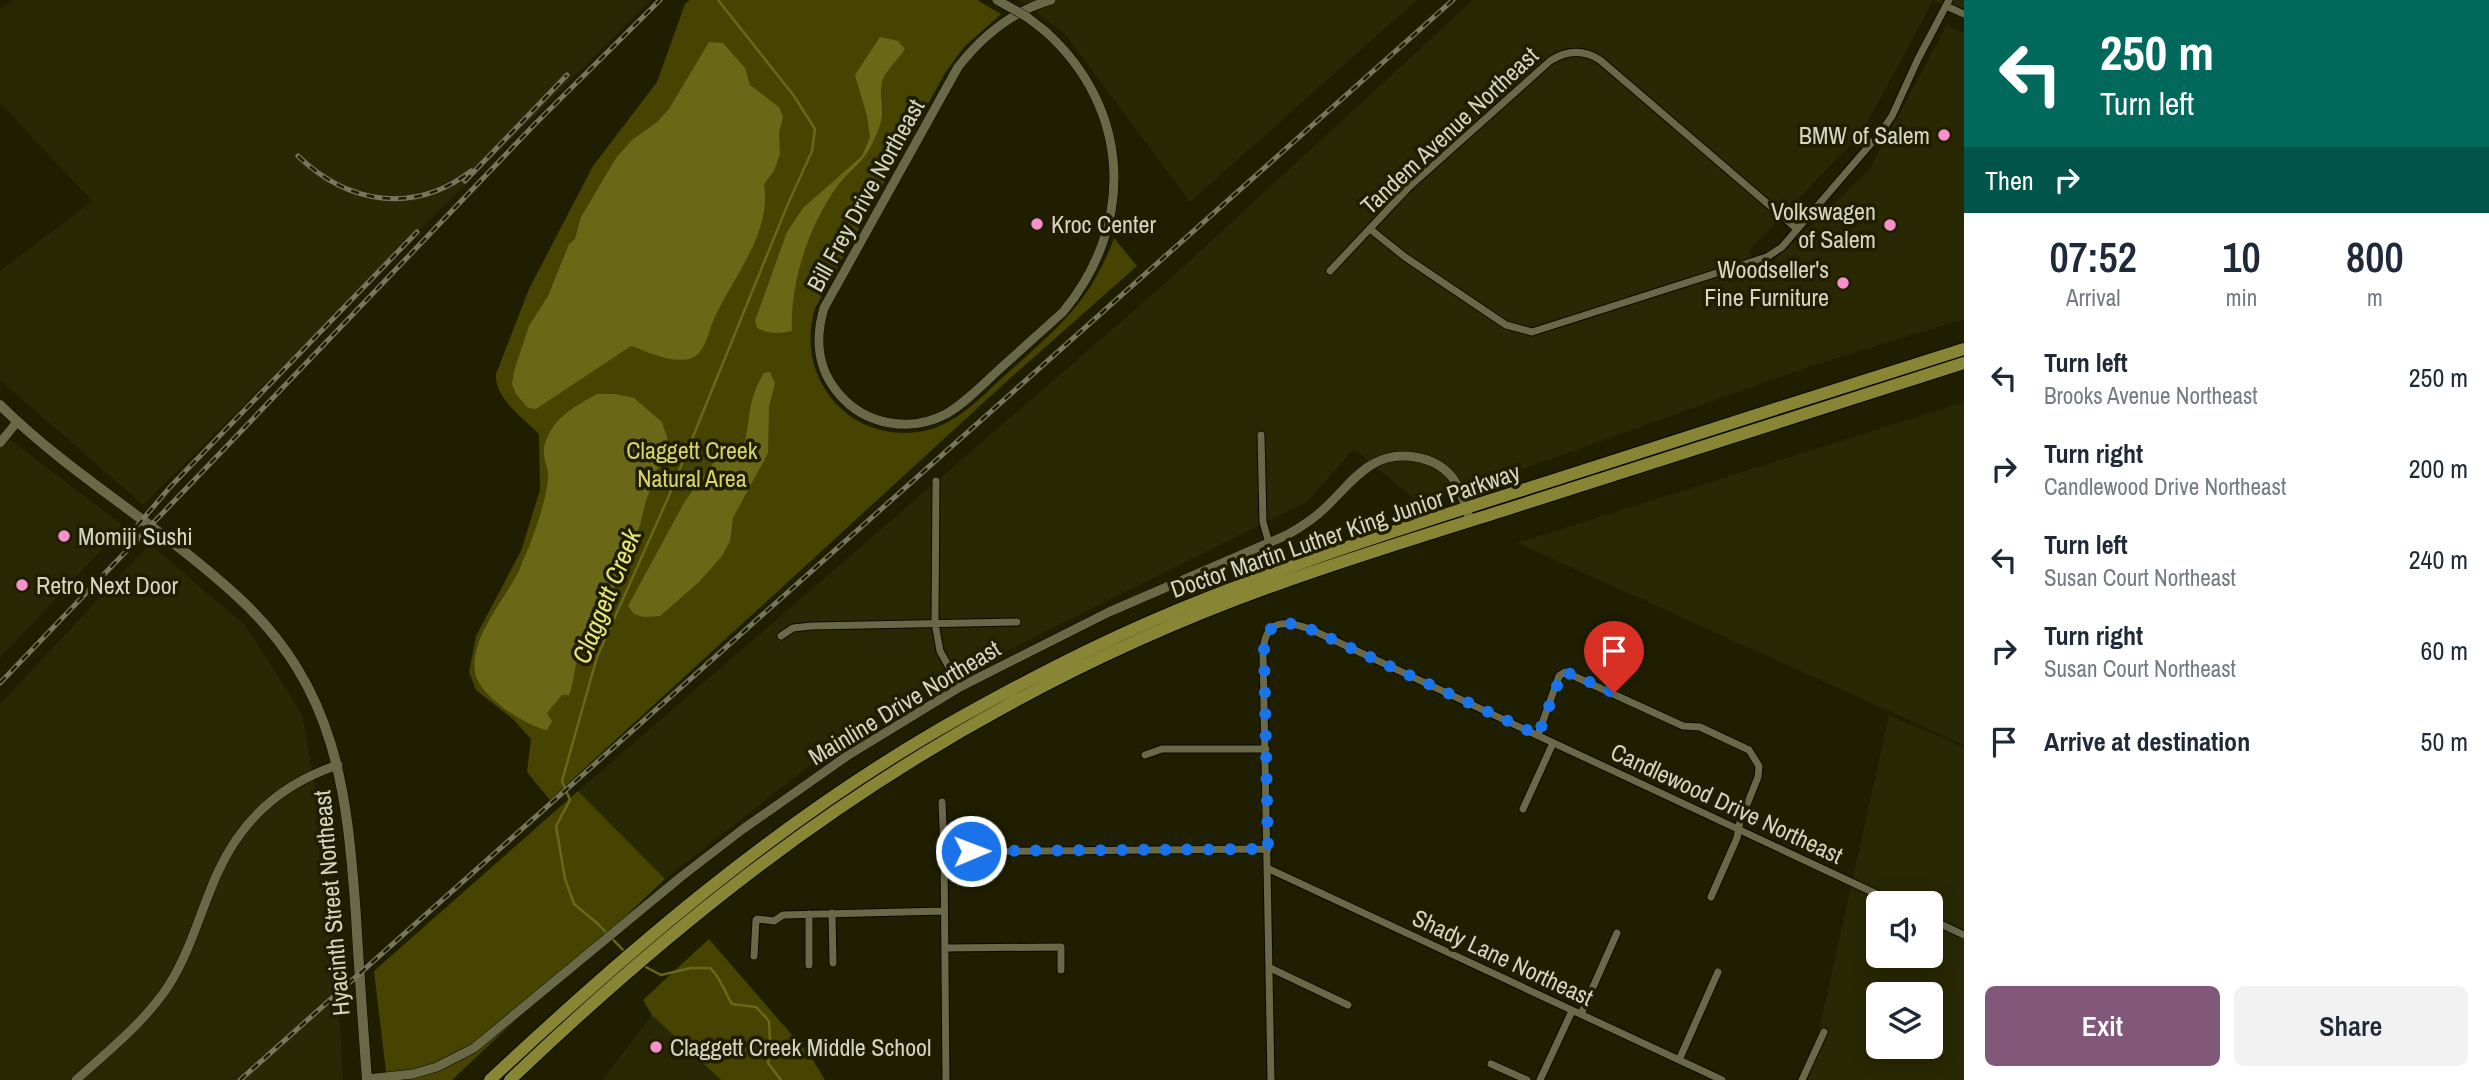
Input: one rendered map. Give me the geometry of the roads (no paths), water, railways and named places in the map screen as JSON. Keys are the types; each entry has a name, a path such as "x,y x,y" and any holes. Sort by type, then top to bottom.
{"highway":[{"name":"Doctor Martin Luther King Junior Parkway","path":"490,1080 653,941 733,868 819,806 934,732 1104,643 1214,596 1338,550 1964,349"},
{"name":"Doctor Martin Luther King Junior Parkway","path":"653,941 834,811 942,742 1023,697 1129,645 1264,589 1964,365"},
{"name":"Doctor Martin Luther King Junior Parkway","path":"510,1080 614,974"}],"main road":[{"name":"Hyacinth Street Northeast","path":"0,405 58,457 215,577 256,614 289,655 312,695 338,765 351,845 367,1079"}],"street":[{"name":"Bill Frey Drive Northeast","path":"997,0 1027,17 1045,31 1075,62 1093,91 1106,124 1114,161 1113,199 1106,235 1077,294 1063,312 947,413 916,424 886,423 850,406 835,390 823,366 818,340 824,308 928,119 965,59 986,36 1004,22 1034,6 1051,0"},
{"path":"1370,229 1405,257 1502,323 1532,332 1767,257 1782,247 1881,132 1892,116 1948,3 1964,14"},
{"name":"Tandem Avenue Northeast","path":"1330,271 1408,188 1550,61 1577,51 1600,60 1797,229"},
{"path":"0,443 17,422"},
{"path":"1261,435 1263,522 1269,543"},
{"name":"Mainline Drive Northeast","path":"367,1079 413,1074 456,1059 493,1034 699,862 787,797 856,751 960,687 1109,612 1305,525 1374,463 1396,456 1422,458 1441,467 1451,477 1470,521"},
{"path":"936,481 935,624 940,650 960,687"},
{"path":"781,635 802,626 1017,622"},
{"name":"Candlewood Drive Northeast","path":"1266,749 1264,648 1266,637 1274,626 1288,623 1310,629 1871,891"},
{"path":"1538,735 1559,676 1563,673 1683,726 1700,727 1749,750 1758,763 1758,777 1711,897"},
{"path":"1523,809 1553,743"},
{"path":"1145,755 1162,749 1266,749 1271,1080"},
{"path":"76,1080 148,1014 170,983 194,935 224,861 248,824 265,806 292,785 338,765"},
{"path":"942,802 946,1080"},
{"path":"944,852 1268,849"},
{"name":"Shady Lane Northeast","path":"1269,869 1722,1080"},
{"path":"754,957 756,920 763,918 774,921 783,915 944,911"},
{"path":"832,913 833,963"},
{"path":"809,914 809,965"},
{"path":"1943,925 1964,935"},
{"path":"1581,1014 1617,933"},
{"path":"945,948 1061,947 1061,970"},
{"path":"1270,968 1348,1005"},
{"path":"1679,1060 1718,972"},
{"path":"1541,1080 1572,1010"},
{"path":"1802,1080 1824,1032"},
{"path":"1491,1064 1527,1080"}],"water":[{"path":"880,37 898,41 905,49 883,79 882,115 878,131 870,149 836,188 809,238 794,294 792,331 774,333 761,330 757,328 755,321 787,232 803,208 862,156 870,137 855,75"},
{"path":"709,42 723,43 745,68 750,85 779,107 783,117 779,133 780,154 774,171 764,184 765,202 757,237 714,319 708,337 699,353 682,360 659,356 631,346 536,409 528,408 516,394 512,384 514,371 529,326 548,296 569,244 575,239 581,217 616,158 632,140 657,122 669,109"},
{"path":"770,372 775,383 769,407 768,453 733,518 730,541 722,556 699,582 660,616 644,617 634,614 628,606 685,501 720,454 736,452 744,446 755,392 764,373"},
{"path":"597,394 634,398 662,422 668,440 640,525 599,621 582,636 584,647 578,658 569,695 562,695 547,713 552,721 547,730 515,716 493,699 478,681 475,659 483,633 519,571 538,523 548,480 544,449 549,434 563,416"}],"waterway":[{"name":"Claggett Creek","path":"626,953 574,904 565,879 556,826 570,800 562,781 597,657 668,498 812,151 815,129 794,96 718,0"},
{"name":"Claggett Creek","path":"642,965 661,975 691,968 710,968 720,980 732,1004 756,1007 769,1021 768,1063 781,1080"}],"railway":[{"path":"0,683 535,124 660,0"},
{"path":"240,1080 1453,0"},
{"path":"465,181 567,75"},
{"path":"298,156 338,185 382,198 427,194 449,185 471,171"},
{"path":"137,526 171,486 417,232"}],"place":[{"name":"BMW of Salem","path":"1944,135"},
{"name":"Kroc Center","path":"1037,224"},
{"name":"Volkswagen of Salem","path":"1890,225"},
{"name":"Woodseller's Fine Furniture","path":"1843,283"},
{"name":"Momiji Sushi","path":"64,536"},
{"name":"Retro Next Door","path":"22,585"},
{"name":"Claggett Creek Middle School","path":"656,1047"}],"park label":[{"name":"Claggett Creek Natural Area","path":"692,464"}]}
